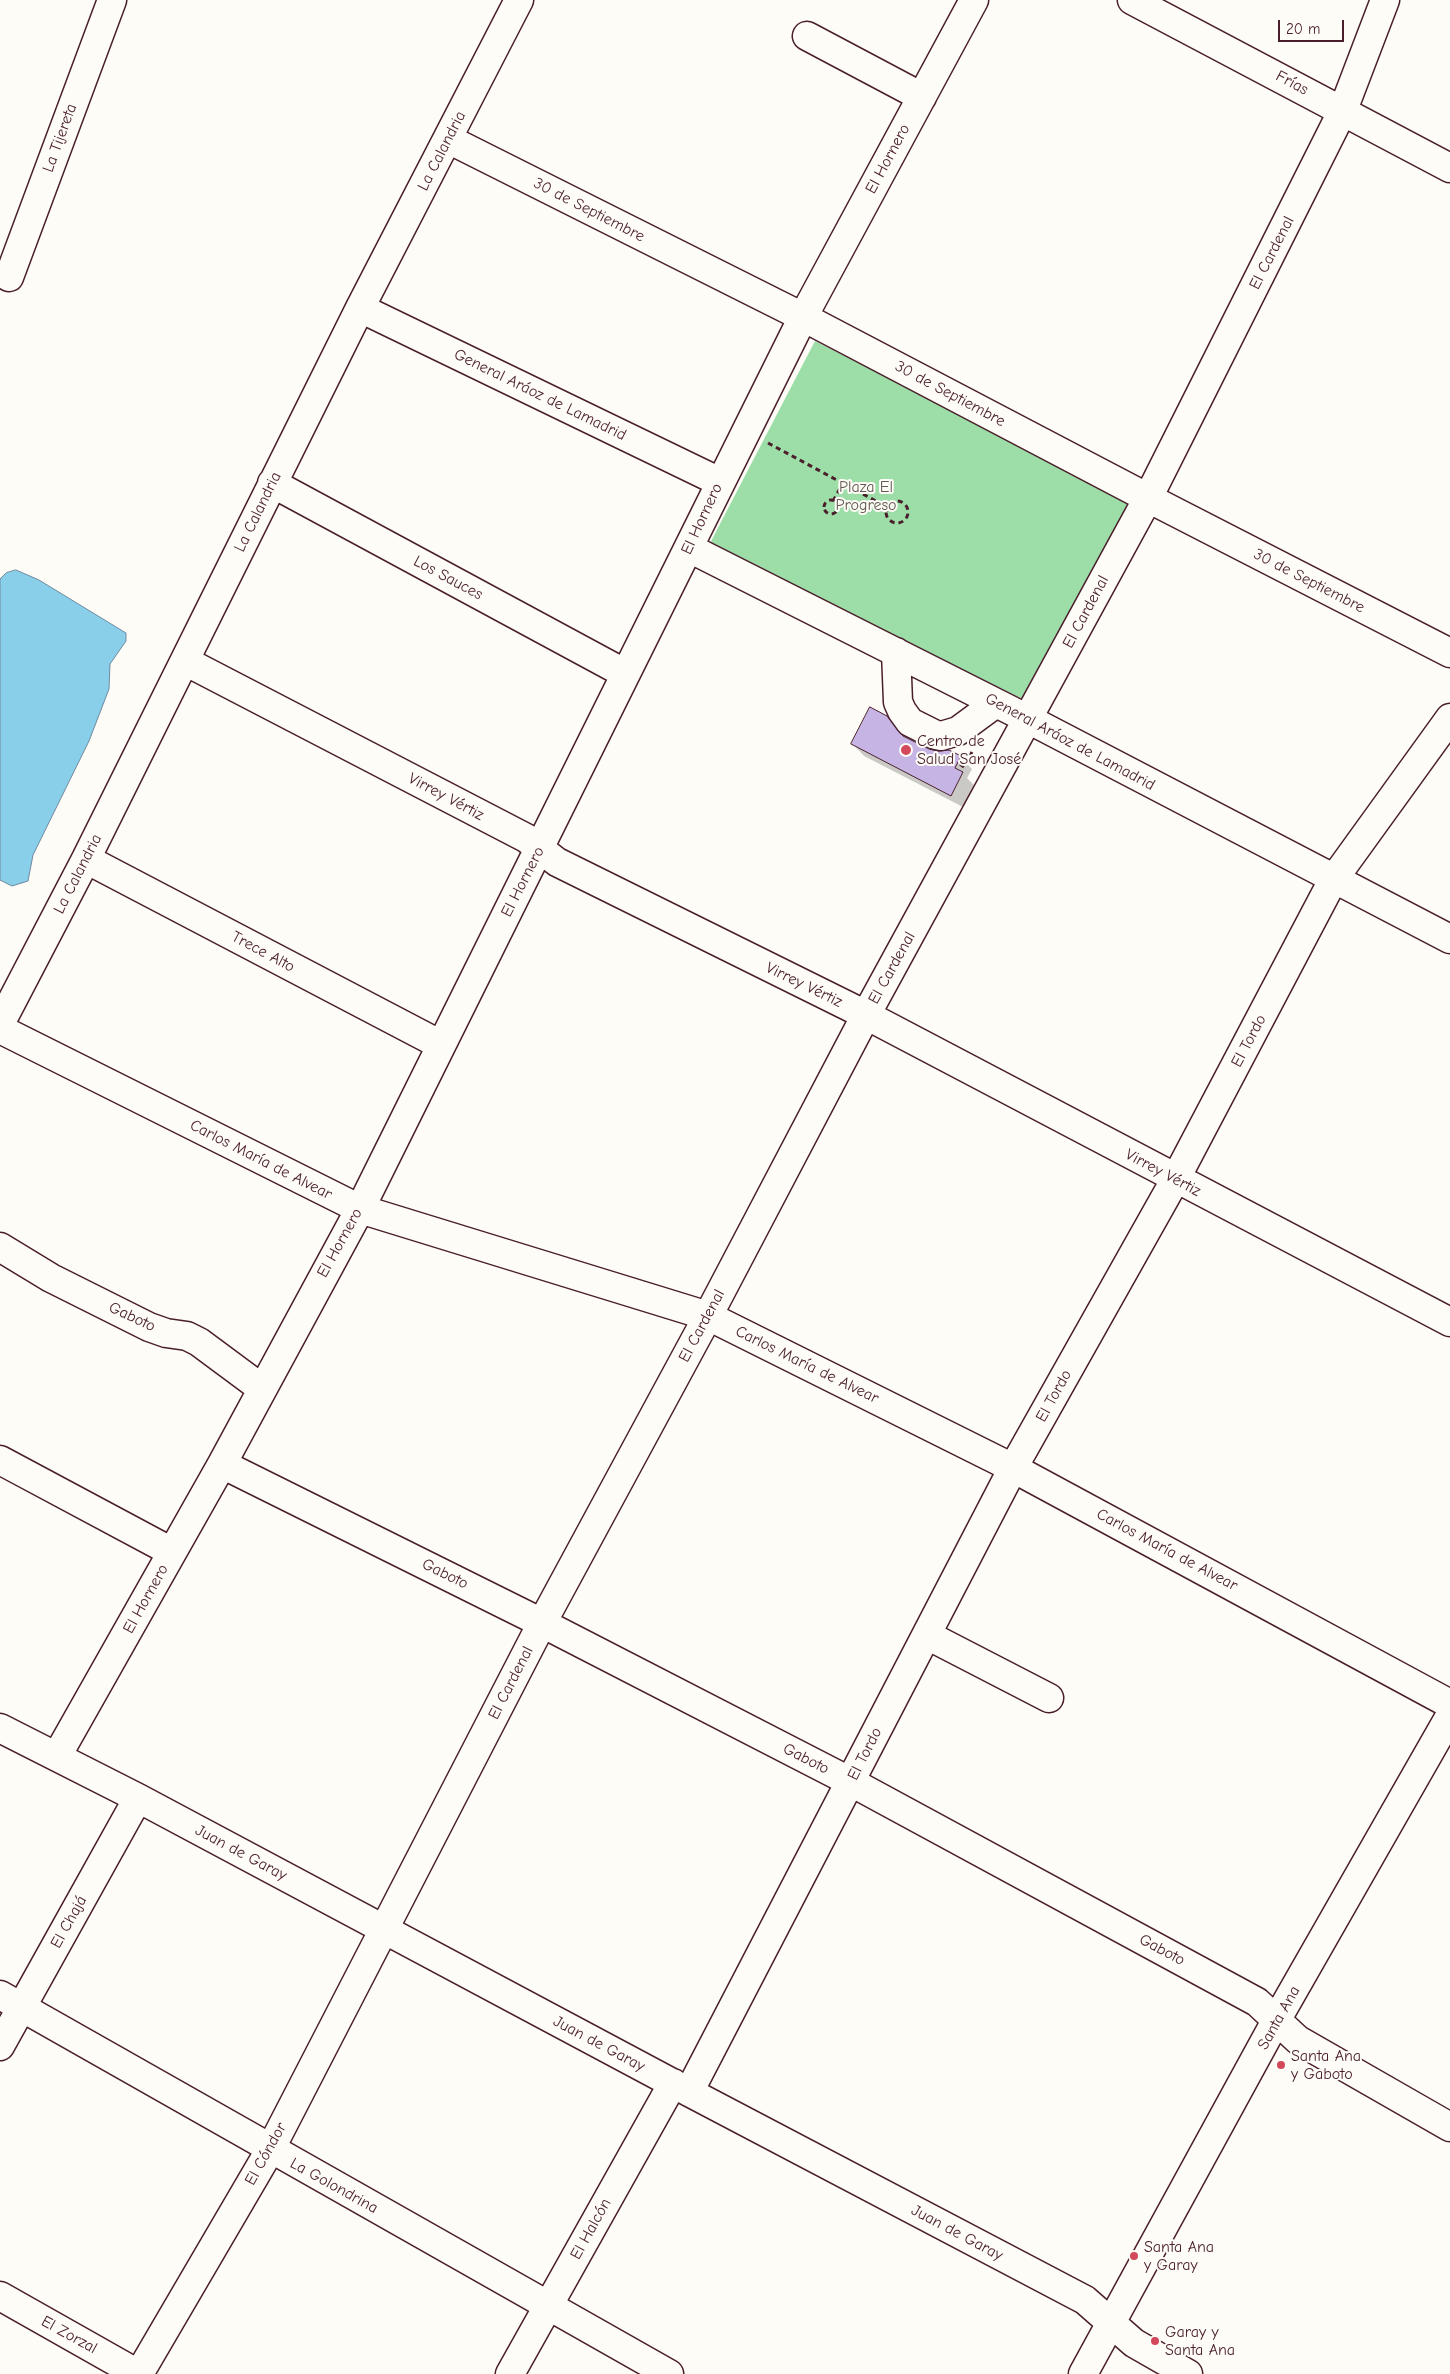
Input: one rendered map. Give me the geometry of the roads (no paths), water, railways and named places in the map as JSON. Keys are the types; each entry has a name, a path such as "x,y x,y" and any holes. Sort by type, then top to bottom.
{"street":[{"name":"La Tijereta","path":"8,277 112,0"},
{"name":"La Calandria","path":"0,1024 186,661 272,483 360,308 519,0"},
{"name":"El Hornero","path":"57,1756 222,1464 261,1388 360,1209 539,850 624,673 689,548 803,317 974,0"},
{"name":"Frías","path":"1132,0 1450,168"},
{"name":"El Cardenal","path":"384,1929 542,1623 708,1316 866,1015 1148,498 1343,110 1385,0"},
{"path":"806,36 922,97"},
{"name":"30 de Septiembre","path":"448,139 803,317 1148,498 1450,653"},
{"name":"General Aráoz de Lamadrid","path":"360,308 720,482"},
{"name":"Los Sauces","path":"272,483 624,673"},
{"name":"General Aráoz de Lamadrid","path":"689,548 1028,719 1333,880 1450,939"},
{"path":"896,652 898,702 910,722 941,736 958,731 996,703"},
{"name":"Virrey Vértiz","path":"186,661 526,838 539,850 558,862 866,1015 1175,1180 1450,1322"},
{"name":"El Tordo","path":"681,2088 851,1782 1013,1468 1175,1180 1333,880 1450,718"},
{"name":"Trece Alto","path":"86,859 441,1045"},
{"name":"Carlos María de Alvear","path":"0,1029 360,1209 708,1316 1013,1468 1450,1704"},
{"name":"Gaboto","path":"0,1247 52,1278 149,1327 166,1333 187,1336 199,1342 261,1388"},
{"path":"0,1460 172,1552"},
{"name":"Gaboto","path":"222,1464 542,1623 851,1782 1257,2002 1298,2040 1450,2128"},
{"path":"927,1635 1049,1698"},
{"name":"Santa Ana","path":"1083,2374 1277,2019 1450,1716"},
{"name":"Juan de Garay","path":"0,1728 138,1798 681,2088 1085,2300 1134,2343 1188,2374"},
{"name":"El Chajá","path":"0,2046 11,2001 138,1798"},
{"name":"El Cóndor","path":"138,2374 270,2150 384,1929"},
{"name":"La Golondrina","path":"11,2001 270,2150 670,2374"},
{"name":"El Halcón","path":"510,2374 548,2305 681,2088"},
{"name":"El Zorzal","path":"0,2296 138,2374"}],"water":[{"path":"16,570 39,580 126,633 126,641 110,664 109,689 89,741 33,855 28,881 12,886 0,880 0,579 6,573"}],"place":[{"name":"Centro de Salud San José","path":"906,750"},
{"name":"Santa Ana y Gaboto","path":"1281,2065"},
{"name":"Santa Ana y Garay","path":"1134,2256"},
{"name":"Garay y Santa Ana","path":"1155,2341"}],"park label":[{"name":"Plaza El Progreso","path":"866,496"}]}
